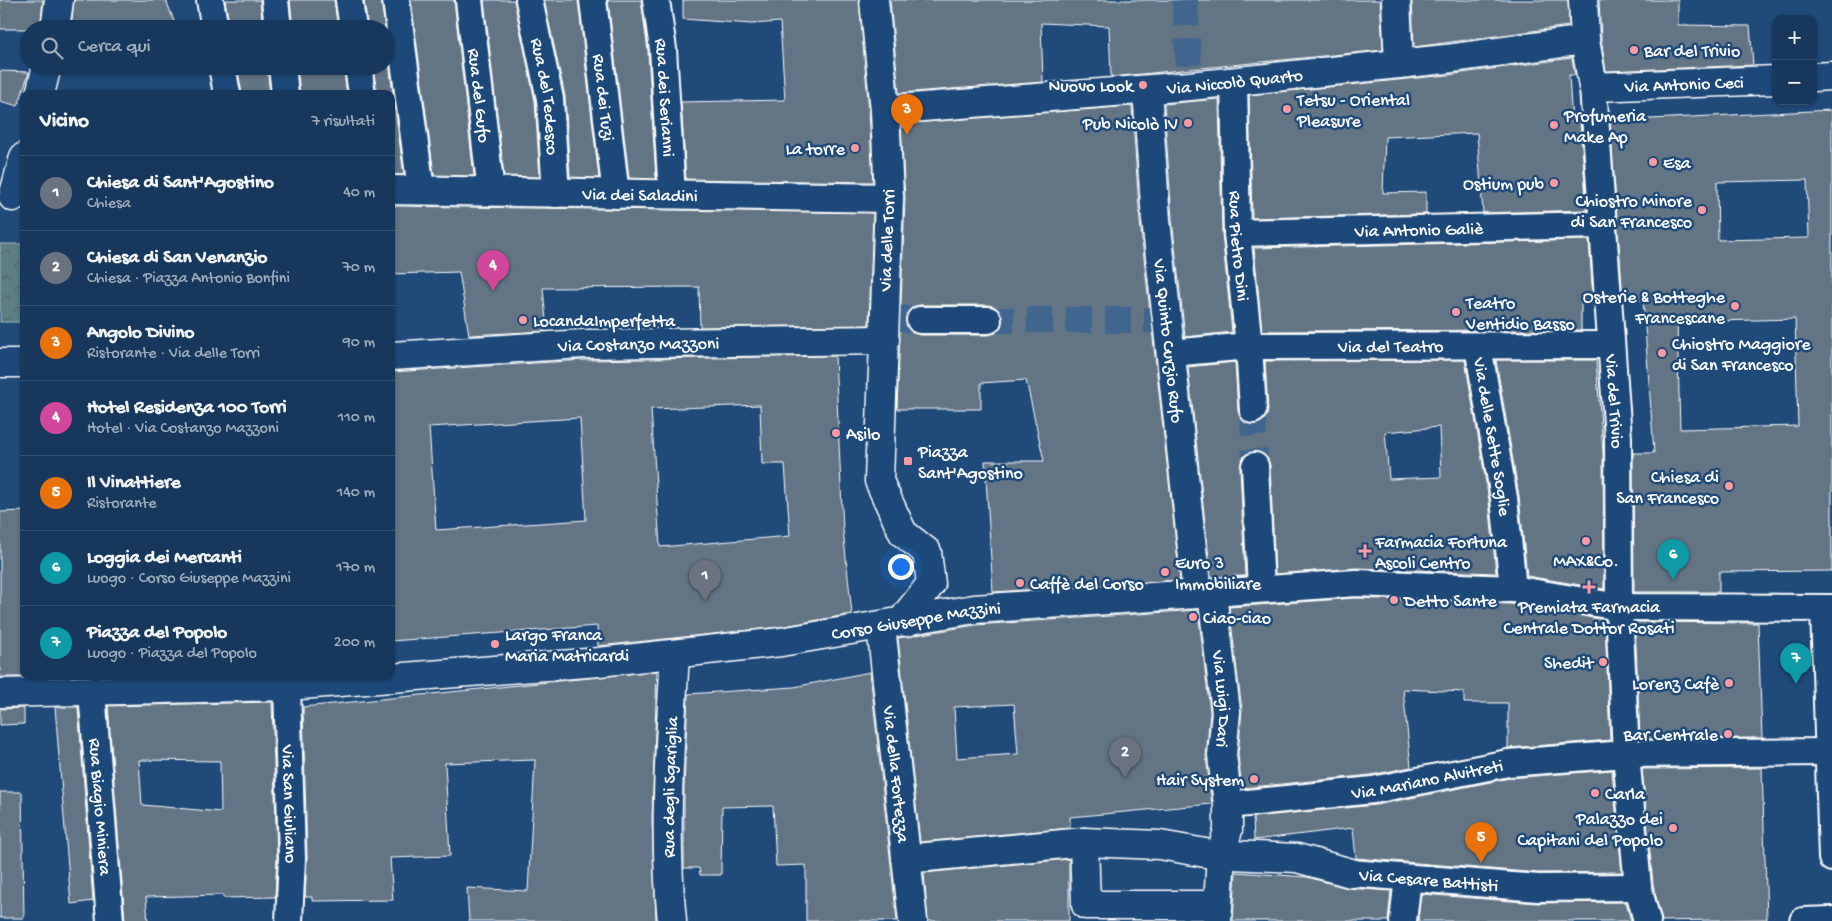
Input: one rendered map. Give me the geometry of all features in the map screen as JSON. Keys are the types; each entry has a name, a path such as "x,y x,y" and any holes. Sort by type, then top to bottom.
{"street":[{"path":"56,20 59,0"},
{"path":"210,0 213,20"},
{"path":"275,0 277,20"},
{"path":"349,0 352,20"},
{"path":"396,0 420,190"},
{"name":"Rua del Gufo","path":"469,0 491,192"},
{"name":"Rua del Tedesco","path":"529,0 550,99 556,194"},
{"name":"Rua dei Tuzi","path":"593,0 616,195"},
{"name":"Rua dei Serianni","path":"656,0 663,49 672,195"},
{"name":"Via delle Torri","path":"874,0 885,110 896,325 879,481 902,532 926,552 931,584 907,614 894,624"},
{"path":"1396,0 1399,64"},
{"name":"Via del Trivio","path":"1583,0 1585,40 1593,87 1618,438 1619,607 1626,754 1638,887 1646,921"},
{"name":"Via Niccolò Quarto","path":"885,110 1147,90 1190,80 1234,81 1446,60 1585,40"},
{"path":"41,90 45,75"},
{"path":"224,75 226,90"},
{"path":"283,75 285,90"},
{"path":"359,75 361,90"},
{"path":"1817,77 1832,76"},
{"name":"Via Antonio Ceci","path":"1593,87 1772,80"},
{"name":"Rua Pietro Dini","path":"1234,81 1237,233 1250,346 1253,410"},
{"name":"Via Quinto Curzio Rufo","path":"1147,90 1156,220 1171,354 1204,593"},
{"path":"12,197 20,170"},
{"name":"Via dei Saladini","path":"395,190 889,198"},
{"name":"Via Antonio Galiè","path":"1237,233 1602,225"},
{"path":"896,325 988,320"},
{"name":"Via Costanzo Mazzoni","path":"395,356 896,325"},
{"name":"Via del Teatro","path":"1171,354 1250,346 1611,345"},
{"name":"Via delle Sette Soglie","path":"1478,346 1504,498 1513,589"},
{"path":"0,363 20,363"},
{"path":"1256,466 1262,590"},
{"name":"Corso Giuseppe Mazzini","path":"395,676 599,662 781,642 974,609 1356,583 1513,589 1619,607 1828,608"},
{"name":"Via Luigi Dari","path":"1204,593 1226,712 1222,755 1228,805 1228,830 1221,854 1218,916"},
{"path":"1828,608 1832,858"},
{"name":"Via della Fortezza","path":"894,624 901,814 913,921"},
{"name":"Rua degli Sgariglia","path":"672,921 667,867 668,791 675,654"},
{"name":"Corso Giuseppe Mazzini","path":"0,693 33,684 92,692 147,683 207,682 287,686 342,680"},
{"name":"Via San Giuliano","path":"287,686 292,858 289,921"},
{"name":"Rua Biagio Miniera","path":"92,692 110,921"},
{"name":"Via Mariano Alvitreti","path":"1228,805 1373,790 1508,763 1626,754 1829,752"},
{"path":"1084,842 1086,905 1218,916"},
{"name":"Via Cesare Battisti","path":"906,859 1084,842 1160,845 1221,854 1297,858 1351,873 1408,878 1538,888 1638,887"},
{"path":"1403,921 1408,878"},
{"path":"1803,921 1832,920"}],"green space":[{"path":"0,244 20,244 20,322 0,322"}],"building":[{"path":"0,0 43,0 41,20 20,20 20,29 0,29"},
{"path":"74,0 166,0 174,20 72,20"},
{"path":"225,0 260,0 262,20 228,20"},
{"path":"290,0 334,0 337,20 292,20"},
{"path":"364,0 381,0 384,20 367,20"},
{"path":"411,0 454,0 474,176 434,175"},
{"path":"484,0 514,0 535,101 540,177 504,176"},
{"path":"544,0 578,0 599,178 570,177 565,96"},
{"path":"608,0 641,0 648,51 656,179 629,178"},
{"path":"683,0 859,0 873,182 686,179 681,102 785,100 780,22 752,24 683,19"},
{"path":"890,0 1380,0 1383,50 1111,77 1109,26 1041,23 1043,82 899,93"},
{"path":"1412,0 1568,0 1569,26 1414,47"},
{"path":"1599,0 1678,0 1678,25 1750,26 1753,65 1606,71 1601,38"},
{"path":"1572,58 1575,75 1569,75 1572,123 1580,122 1587,210 1483,213 1477,133 1385,137 1383,193 1426,192 1426,214 1252,218 1249,95 1448,75"},
{"path":"0,71 20,72 20,75 28,75 23,90 20,90 18,106 0,101"},
{"path":"239,75 268,75 270,90 241,90"},
{"path":"298,75 344,75 346,90 300,90"},
{"path":"374,75 391,75 393,90 376,90"},
{"path":"1219,99 1222,233 1232,332 1185,337 1172,219 1164,104"},
{"path":"1132,106 1140,222 1180,580 993,592 985,461 1044,461 1026,380 981,383 981,409 897,409 905,199 901,124","holes":["920,305 988,305 995,307 1001,312 1003,320 1001,327 996,333 988,335 920,335 913,333 907,328 905,320 907,313 912,307"]},
{"path":"395,108 404,175 395,174"},
{"path":"1832,110 1832,571 1719,572 1719,592 1634,592 1633,453 1654,453 1643,300 1623,300 1610,121","holes":["1807,180 1809,238 1718,240 1717,182","1795,319 1798,426 1680,429 1677,322"]},
{"path":"395,206 873,213 869,325 700,327 699,287 543,288 547,331 469,335 459,272 395,274"},
{"name":"Teatro Ventidio Basso","path":"1589,240 1593,300 1581,300 1581,330 1262,331 1254,248"},
{"path":"835,356 843,530 852,614 779,627 598,646 597,626 395,641 395,372 584,360","holes":["760,405 762,464 785,464 790,536 660,547 651,409","580,418 586,520 436,530 429,427"]},
{"path":"1465,360 1489,500 1496,573 1356,568 1275,574 1270,465 1262,453 1255,451 1246,454 1240,467 1245,576 1211,577 1188,367 1235,362 1238,411 1241,419 1253,425 1262,422 1268,410 1265,361","holes":["1439,427 1441,477 1389,479 1385,432"]},
{"path":"1496,360 1596,360 1603,453 1604,589 1527,576 1519,496"},
{"path":"20,511 20,677 0,677 0,512"},
{"path":"1356,598 1511,604 1605,620 1610,740 1508,748 1508,703 1464,703 1464,692 1403,689 1411,767 1371,775 1242,788 1238,755 1242,710 1229,607"},
{"path":"1198,610 1210,712 1206,757 1212,804 1070,817 1070,828 920,842 898,638 976,625","holes":["1014,704 1018,754 957,758 954,707"]},
{"path":"1635,622 1758,623 1762,738 1640,739"},
{"path":"657,671 652,820 656,921 469,921 467,888 528,891 535,760 445,763 450,856 390,858 393,900 312,901 312,897 305,897 307,858 303,707"},
{"path":"870,672 897,921 806,921 806,865 776,866 773,806 722,807 721,875 700,875 699,868 684,868 684,788 688,694 794,687"},
{"path":"272,702 277,858 275,897 223,898 223,895 146,897 148,921 125,921 108,706","holes":["139,760 220,761 221,812 142,805"]},
{"path":"55,707 78,707 93,901 71,904"},
{"path":"24,708 24,724 0,725 0,709"},
{"name":"Palazzo dei Capitani del Popolo","path":"1762,768 1767,919 1662,921 1653,884 1642,769"},
{"path":"1612,770 1622,872 1539,873 1356,858 1353,828 1254,840 1253,817 1376,805 1510,778"},
{"path":"0,792 22,792 24,918 0,918"},
{"path":"1069,859 1069,921 928,921 924,873"},
{"path":"1236,872 1307,877 1347,888 1391,891 1388,921 1233,921"},
{"path":"1421,894 1537,903 1626,902 1631,921 1418,921"}],"tunnel":[{"path":"1185,0 1189,74"},
{"path":"895,318 920,320"},
{"path":"988,320 1168,320"},
{"path":"1253,410 1255,466"}],"place":[{"name":"Bar del Trivio","path":"1634,50"},
{"name":"Nuovo Look","path":"1143,85"},
{"name":"Tetsu - Oriental Pleasure","path":"1287,109"},
{"name":"Pub Nicolò IV","path":"1188,123"},
{"name":"Profumeria Make Ap","path":"1554,125"},
{"name":"Angolo Divino","path":"907,135"},
{"name":"La torre","path":"855,148"},
{"name":"Esa","path":"1653,162"},
{"name":"Ostium pub","path":"1554,183"},
{"name":"Chiostro Minore di San Francesco","path":"1702,210"},
{"name":"Hotel Residenza 100 Torri","path":"493,291"},
{"name":"Osterie & Botteghe Francescane","path":"1735,306"},
{"name":"Teatro Ventidio Basso","path":"1456,312"},
{"name":"LocandaImperfetta","path":"523,320"},
{"name":"Chiostro Maggiore di San Francesco","path":"1662,353"},
{"name":"Asilo","path":"836,433"},
{"name":"Piazza Sant'Agostino","path":"908,461"},
{"name":"Chiesa di San Francesco","path":"1729,486"},
{"name":"MAX&Co.","path":"1586,541"},
{"name":"Farmacia Fortuna Ascoli Centro","path":"1365,551"},
{"name":"Euro 3 Immobiliare","path":"1165,572"},
{"name":"Loggia dei Mercanti","path":"1673,580"},
{"name":"Caffè del Corso","path":"1020,583"},
{"name":"Premiata Farmacia Centrale Dottor Rosati","path":"1589,587"},
{"name":"Detto Sante","path":"1394,600"},
{"name":"Chiesa di Sant'Agostino","path":"705,601"},
{"name":"Ciao-ciao","path":"1193,617"},
{"name":"Largo Franca Maria Matricardi","path":"495,644"},
{"name":"Shedit","path":"1603,662"},
{"name":"Lorenz Cafè","path":"1729,683"},
{"name":"Piazza del Popolo","path":"1796,684"},
{"name":"Bar Centrale","path":"1728,734"},
{"name":"Chiesa di San Venanzio","path":"1125,778"},
{"name":"Hair System","path":"1254,779"},
{"name":"Carla","path":"1595,793"},
{"name":"Palazzo dei Capitani del Popolo","path":"1673,828"},
{"name":"Il Vinattiere","path":"1481,863"}]}
